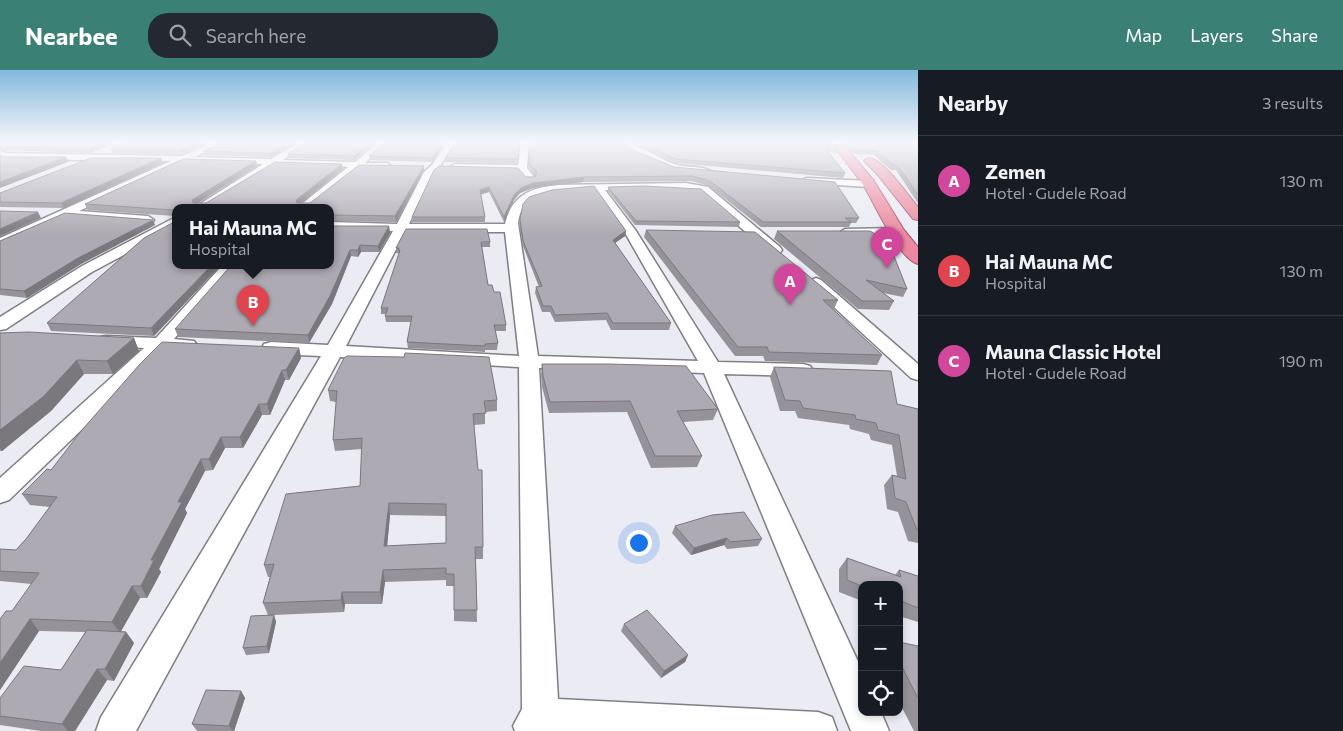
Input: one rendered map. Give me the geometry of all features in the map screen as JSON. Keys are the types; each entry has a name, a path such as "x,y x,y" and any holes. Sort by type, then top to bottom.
{"highway":[{"path":"861,174 897,232 918,259"},
{"path":"883,174 916,212"}],"street":[{"path":"0,243 151,174"},
{"path":"205,204 254,174"},
{"path":"307,204 346,174"},
{"path":"115,731 334,351 428,174"},
{"path":"528,174 543,190"},
{"path":"799,180 869,184"},
{"path":"598,186 630,231 711,366 870,731"},
{"path":"818,731 536,726 529,362 511,228 512,216 526,196 543,190 598,186 699,187 704,189 795,266 918,374"},
{"path":"38,212 172,222"},
{"path":"0,325 87,269 172,224"},
{"path":"334,226 511,228"},
{"path":"630,231 649,232"},
{"path":"833,232 897,232"},
{"path":"736,233 775,233"},
{"path":"0,493 160,344 228,269"},
{"path":"85,340 208,346"},
{"path":"256,348 529,362 819,370"},
{"path":"888,373 918,374"}],"building":[{"path":"0,174 22,174 0,182"},
{"path":"50,174 126,174 61,203 0,202 0,193"},
{"path":"151,174 235,174 192,200 193,203 206,203 255,174 329,174 296,200 297,203 310,203 348,174 419,174 395,216 334,215 334,204 172,204 172,210 85,204"},
{"path":"432,174 523,174 526,177 535,177 536,174 747,174 835,182 859,218 845,218 851,222 763,222 710,181 692,176 584,177 533,183 521,188 514,195 504,217 489,187 480,190 485,217 412,217"},
{"path":"903,174 918,174 918,195"},
{"path":"594,186 626,231 613,240 671,323 613,323 607,313 555,315 551,306 543,306 536,287 542,286 523,241 520,219 523,204 529,197 552,190"},
{"path":"644,186 701,189 740,222 636,221 608,187"},
{"path":"0,211 38,212 0,229"},
{"path":"65,213 153,220 78,258 24,291 0,289 0,241"},
{"path":"172,223 172,269 208,269 151,328 47,323 144,238"},
{"path":"334,226 389,226 378,246 360,245 358,250 350,250 330,296 308,335 175,329 228,269 334,269"},
{"path":"406,229 487,229 490,242 481,242 488,285 492,285 494,292 500,292 506,325 494,325 498,343 485,344 485,346 407,342 412,316 385,316 388,308 381,308 400,250 396,248"},
{"path":"646,230 755,232 838,300 823,300 882,355 769,352 767,347 738,347"},
{"path":"777,231 870,231 888,241 907,289 866,280 894,301 862,301"},
{"path":"29,332 134,338 107,361 77,360 43,397 0,430 0,333"},
{"path":"162,342 299,348 286,370 282,370 267,404 259,404 240,437 221,437 209,459 201,459 178,502 182,502 151,560 154,560 141,586 132,586 112,622 30,619 0,663 0,619 6,611 12,611 39,573 0,571 0,549 16,550 57,497 22,494 47,469 51,470 82,430"},
{"path":"405,353 489,357 497,400 484,401 486,413 473,414 478,470 482,470 483,547 475,547 477,610 454,610 454,574 446,574 446,568 383,570 380,592 342,592 341,600 263,603 274,564 264,565 286,494 360,486 362,438 333,440 337,391 328,390 344,358 347,356 404,357","holes":["389,503 446,504 446,543 384,546"]},
{"path":"542,364 686,366 718,409 677,411 702,456 655,456 630,401 550,402"},
{"path":"774,367 891,371 897,404 918,409 918,530 906,502 895,498 892,475 906,479 899,435 878,430 876,423 856,419 855,415 803,408 800,401 785,400"},
{"path":"744,512 762,539 730,542 727,538 694,548 675,526 712,515"},
{"path":"847,558 901,577 899,570 918,576 918,608 903,602 903,581 858,581 858,584 847,580"},
{"path":"647,610 688,655 664,671 624,624"},
{"path":"274,615 267,646 243,648 251,616"},
{"path":"87,630 126,632 105,669 97,669 62,724 0,716 0,698 24,666 61,670"},
{"path":"903,643 918,646 918,698 904,671"},
{"path":"206,690 241,691 229,726 192,724"}],"place":[{"name":"Mauna Classic Hotel","path":"887,268"},
{"name":"Zemen","path":"790,305"},
{"name":"Hai Mauna MC","path":"253,326"}]}
